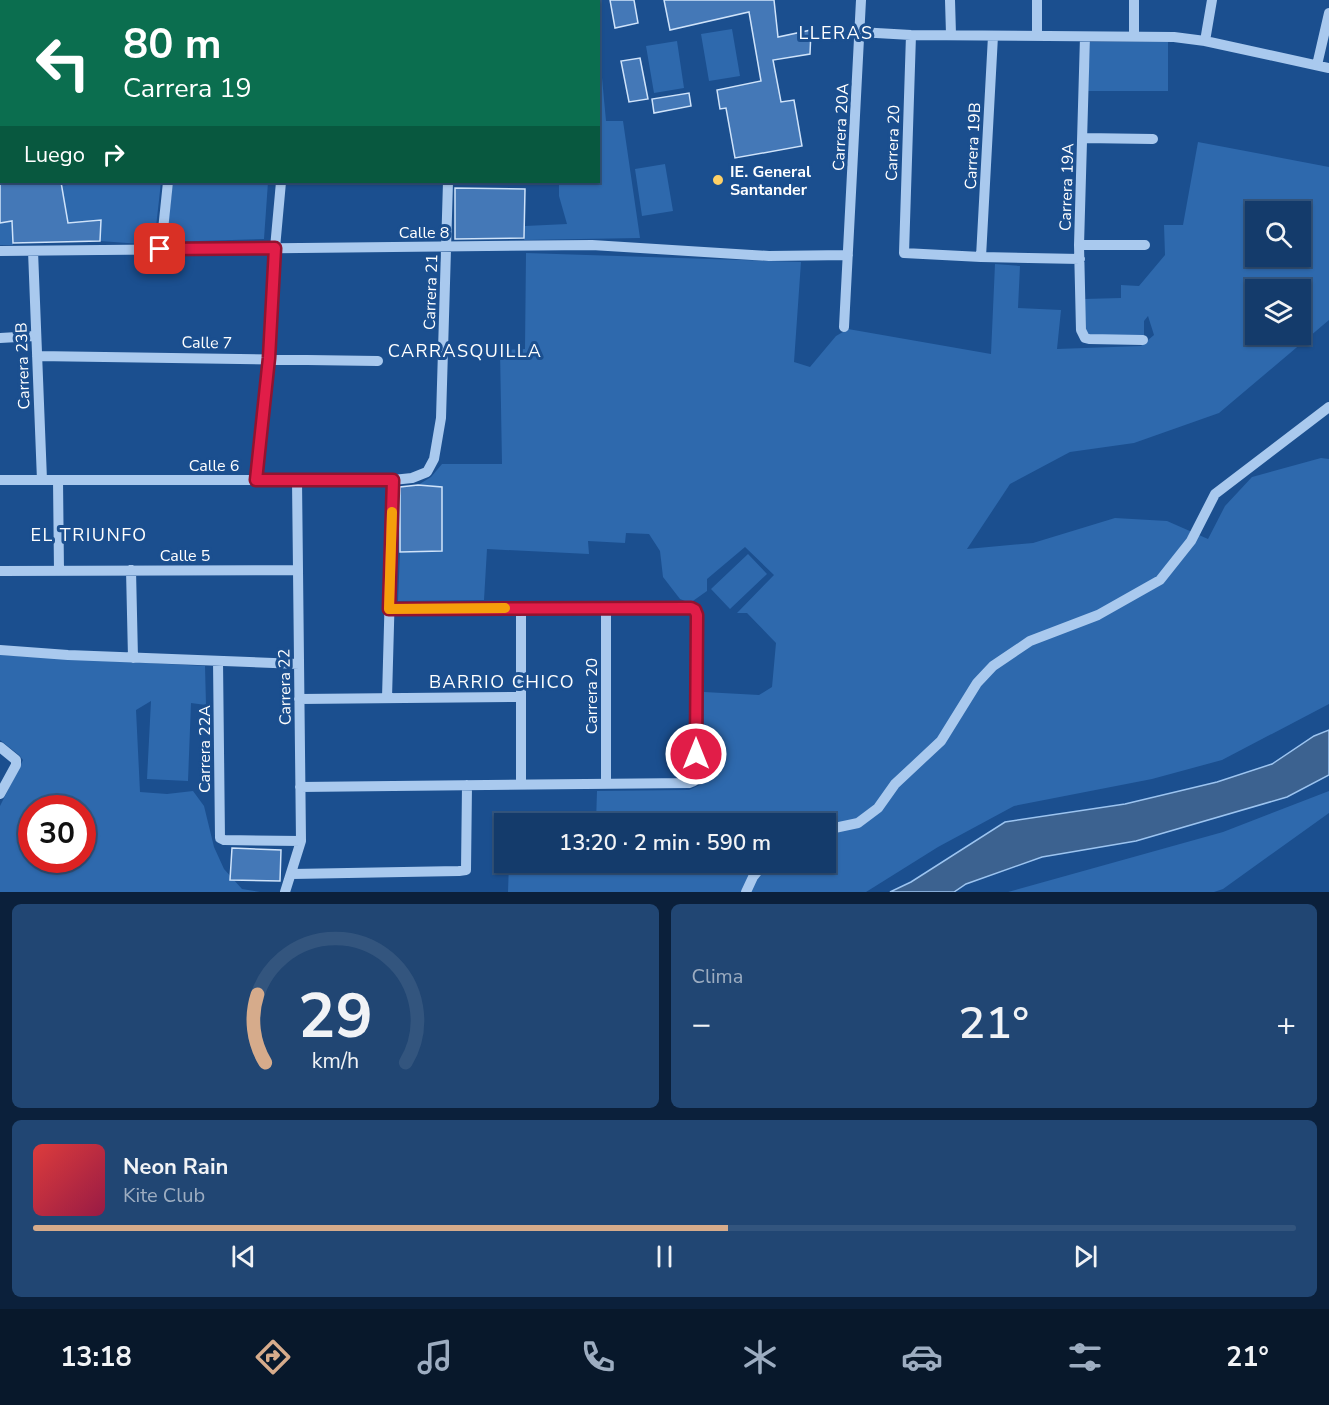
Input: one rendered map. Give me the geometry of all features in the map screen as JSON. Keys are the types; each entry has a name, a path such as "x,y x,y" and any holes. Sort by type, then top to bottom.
{"street":[{"name":"Carrera 20A","path":"844,327 861,0"},
{"path":"950,0 951,34"},
{"path":"1037,0 1037,36"},
{"path":"1134,0 1134,36"},
{"path":"1204,41 1212,0"},
{"path":"1317,65 1329,12"},
{"path":"859,32 911,35 1174,37 1204,41 1329,68"},
{"name":"Carrera 20","path":"911,35 904,253 981,257"},
{"name":"Carrera 19B","path":"981,257 993,36"},
{"name":"Carrera 19A","path":"1085,37 1079,244 1081,330 1084,338 1143,340"},
{"path":"1083,138 1153,139"},
{"path":"160,249 168,183"},
{"path":"256,480 269,358 281,183"},
{"name":"Carrera 21","path":"427,472 434,459 441,418 448,183"},
{"path":"1079,244 1145,245"},
{"name":"Calle 8","path":"0,251 592,245 769,256 848,255"},
{"name":"Carrera 23B","path":"33,251 42,480"},
{"path":"981,257 1080,259"},
{"path":"0,338 35,336"},
{"name":"Calle 7","path":"37,356 378,361"},
{"path":"836,828 858,823 878,808 895,784 941,741 977,683 993,666 1030,641 1098,615 1160,580 1191,541 1215,494 1329,407"},
{"name":"Calle 6","path":"0,480 393,480 412,478 427,472"},
{"path":"58,480 59,571"},
{"name":"Carrera 22","path":"285,892 301,842 297,480"},
{"path":"387,698 393,480"},
{"path":"130,570 133,658"},
{"name":"Calle 5","path":"0,571 298,570"},
{"name":"Carrera 20","path":"606,608 606,783"},
{"path":"300,787 694,782 696,777 697,615 695,610 691,608 389,609"},
{"path":"520,784 521,609"},
{"path":"0,650 299,664"},
{"name":"Carrera 22A","path":"218,660 220,838 224,840 301,842"},
{"path":"299,699 521,697"},
{"path":"0,747 16,760 16,765 0,794"},
{"path":"291,874 466,870 467,785"},
{"path":"747,892 756,873"}],"shaded area":[{"path":"732,29 740,76 709,81 701,34"},
{"path":"677,41 684,88 654,93 646,46"},
{"path":"1090,42 1168,42 1168,91 1088,91"},
{"path":"600,56 606,121 623,121 640,238 524,240 525,226 567,224 559,196 559,183 600,183"},
{"path":"1198,142 1329,167 1329,320 1311,335 1311,279 1245,279 1245,345 1299,345 1219,413 1134,443 1070,452 1010,484 967,549 1033,543 1115,518 1167,521 1208,539 1225,506 1252,477 1321,458 1329,459 1329,704 1222,760 1152,779 1014,806 938,847 866,892 508,892 509,873 836,873 836,813 596,813 597,791 689,790 704,783 704,692 759,695 772,687 776,643 747,613 737,613 774,575 745,547 707,579 707,591 690,603 680,599 663,577 660,551 649,534 626,533 625,543 588,541 589,554 487,549 484,600 398,601 400,552 442,551 442,488 418,485 431,477 442,464 502,464 500,350 525,349 526,253 801,262 794,362 810,367 836,336 848,329 991,354 995,264 1020,266 1018,308 1061,310 1057,349 1141,346 1154,335 1148,316 1144,321 1144,338 1086,335 1084,299 1121,298 1121,285 1139,286 1165,255 1164,225 1183,225"},
{"path":"665,164 673,211 642,216 635,169"},
{"path":"91,183 161,183 154,245 100,241 101,220 13,230 13,245 0,245 0,223 66,213 34,188"},
{"path":"173,183 268,183 264,239 166,242"},
{"path":"748,554 767,574 730,609 711,589"},
{"path":"0,655 205,666 206,705 191,703 188,781 147,779 151,701 136,710 140,792 167,794 193,791 204,806 214,847 224,869 242,889 260,892 0,892 0,806 23,760 0,740"},
{"path":"1329,730 1329,775 1287,797 1136,841 1042,857 966,884 954,892 890,892 911,882 1005,822 1125,804 1217,782 1272,764 1314,736"},
{"path":"1329,791 1329,813 1223,889 1214,892 1008,892 1223,832"}],"building":[{"path":"610,0 634,0 638,23 615,28"},
{"path":"664,0 774,0 778,37 811,30 810,54 773,60 781,102 794,100 802,146 735,158 726,108 720,109 717,90 761,81 749,12 670,30"},
{"path":"640,58 648,99 629,102 621,61"},
{"path":"689,93 691,106 654,113 652,99"},
{"path":"0,183 61,183 68,223 101,220 100,241 13,243 12,221 0,223"},
{"path":"455,188 525,189 524,238 455,239"},
{"path":"418,485 442,487 442,551 400,552 400,487"},
{"path":"232,848 281,850 280,881 230,880"}],"slow traffic":[{"path":"392,512 389,609 505,608"}],"place":[{"name":"IE. General Santander","path":"718,180"}],"district":[{"name":"LLERAS","path":"836,33"},
{"name":"CARRASQUILLA","path":"465,351"},
{"name":"EL TRIUNFO","path":"89,535"},
{"name":"BARRIO CHICO","path":"502,682"}],"route":[{"path":"160,249 275,248 269,358 256,480 393,480 389,609 691,608 697,615 696,754"}]}
